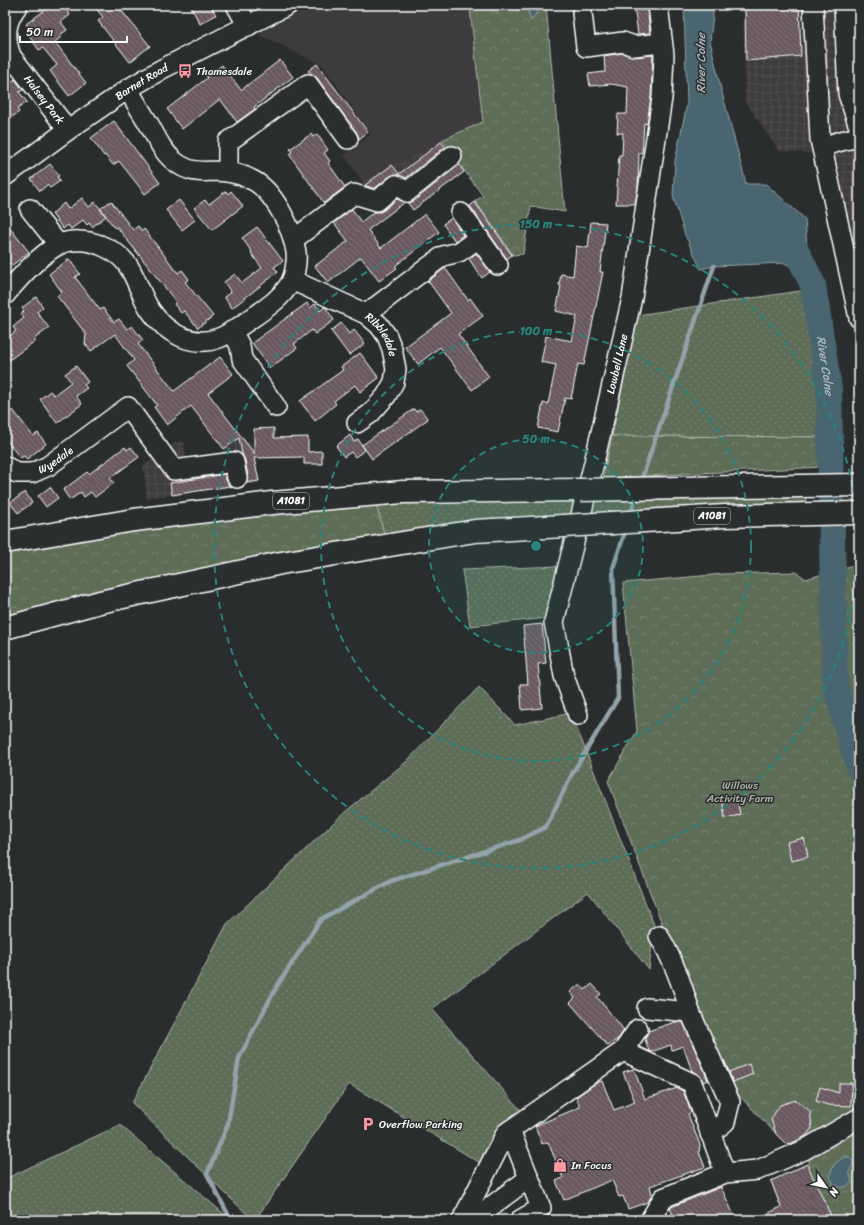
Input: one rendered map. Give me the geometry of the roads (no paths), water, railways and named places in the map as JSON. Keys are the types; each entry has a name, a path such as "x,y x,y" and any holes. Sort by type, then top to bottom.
{"main road":[{"name":"A1081","path":"5,542 134,520 272,503 403,492 859,485"},
{"name":"A1081","path":"5,628 100,602 280,563 475,531 724,516 859,513"}],"street":[{"name":"Halsey Park","path":"18,5 6,23 7,46 11,56 68,130"},
{"path":"236,5 248,26"},
{"name":"Barnet Road","path":"5,176 128,89 162,69 288,5"},
{"name":"Lowbell Lane","path":"578,715 564,676 554,622 593,467 632,298 662,98 664,55 658,5"},
{"path":"813,5 820,139 859,318"},
{"path":"844,5 848,94 859,127"},
{"path":"582,13 586,47 623,42 634,46 662,43"},
{"path":"228,172 228,142 308,84 348,139"},
{"path":"5,295 42,257 59,245 74,241 85,241 96,244 118,254 127,265 151,311 166,329 180,337 193,341 207,341 219,338 232,331 276,301 285,292 292,280 295,268 296,253 284,218 277,203 263,187 252,179 228,172 196,172 175,162 165,152 128,89"},
{"path":"822,147 841,140 859,137"},
{"path":"292,240 354,194 377,201 396,185 407,192 452,156"},
{"path":"30,209 59,245"},
{"path":"461,213 498,265"},
{"path":"366,314 443,256 459,252 479,238"},
{"name":"Ribbledale","path":"292,280 366,314 379,325 387,336 392,349 396,369 394,382 386,396 370,414 357,423"},
{"path":"232,331 240,346 242,359 276,407"},
{"name":"Wyedale","path":"5,466 17,473 32,473 48,466 128,407 174,470 234,464"},
{"path":"658,936 664,944 686,995 690,1012 730,1102 725,1122 710,1134"},
{"path":"647,1008 690,1012"},
{"path":"471,1219 506,1133 623,1051 638,1029"},
{"path":"623,1051 692,1083 724,1173"},
{"path":"650,1220 663,1198 724,1173 758,1170 804,1150 859,1118"},
{"path":"510,1130 541,1208 520,1220"},
{"path":"471,1219 529,1178"}],"water":[{"path":"526,5 539,5 540,8 531,21"},
{"path":"684,5 714,5 710,41 746,184 766,184 805,219 809,278 785,263 714,266 701,269 685,235 673,196 675,161 687,104"},
{"path":"845,1157 849,1157 852,1160 853,1164 849,1172 852,1181 847,1186 836,1186 832,1182 830,1176 831,1170 836,1163"}],"waterway":[{"name":"River Colne","path":"794,246 813,285 829,389 835,685 859,768"},
{"path":"640,484 714,266"},
{"path":"630,516 637,494"},
{"path":"231,1220 207,1174 228,1124 239,1058 277,986 321,919 391,881 520,840 546,827 572,774 618,698 613,568 626,529"}],"place":[{"name":"Thamesdale","path":"185,71"},
{"name":"Overflow Parking","path":"368,1124"},
{"name":"In Focus","path":"560,1165"}],"park label":[{"name":"Willows Activity Farm","path":"740,791"}]}
